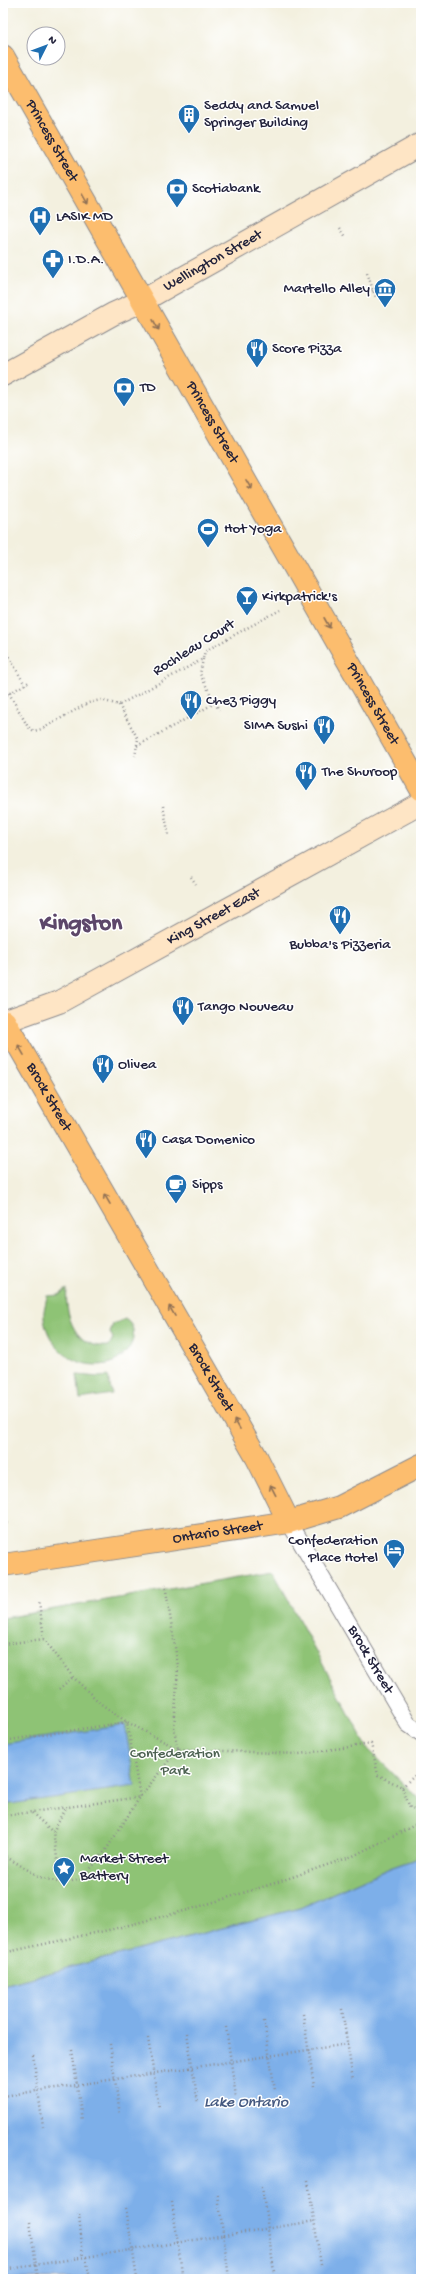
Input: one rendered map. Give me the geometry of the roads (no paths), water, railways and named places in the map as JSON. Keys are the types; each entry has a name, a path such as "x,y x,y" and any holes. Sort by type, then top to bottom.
{"main road":[{"name":"Princess Street","path":"3,56 142,301 282,542 421,789"},
{"name":"Wellington Street","path":"3,375 114,314 142,301 421,144"},
{"name":"King Street East","path":"4,1021 59,1002 421,803"},
{"name":"Brock Street","path":"4,1021 253,1451 290,1522"},
{"name":"Ontario Street","path":"3,1565 290,1522 339,1507 421,1466"}],"lane":[{"name":"Brock Street","path":"290,1522 408,1724 421,1734"}],"water":[{"path":"125,1725 135,1786 3,1805 3,1744"},
{"name":"Lake Ontario","path":"421,1857 421,2279 3,2279 3,1985 300,1908 390,1868"}],"place":[{"name":"Seddy and Samuel Springer Building","path":"189,134"},
{"name":"Scotiabank","path":"177,208"},
{"name":"LASIK MD","path":"40,236"},
{"name":"I.D.A.","path":"53,280"},
{"name":"Martello Alley","path":"385,308"},
{"name":"Score Pizza","path":"257,368"},
{"name":"TD","path":"124,408"},
{"name":"Hot Yoga","path":"208,548"},
{"name":"Kirkpatrick's","path":"247,616"},
{"name":"Chez Piggy","path":"191,720"},
{"name":"SIMA Sushi","path":"324,746"},
{"name":"The Shuroop","path":"306,792"},
{"name":"Bubba's Pizzeria","path":"340,936"},
{"name":"Tango Nouveau","path":"183,1026"},
{"name":"Olivea","path":"103,1084"},
{"name":"Casa Domenico","path":"146,1160"},
{"name":"Sipps","path":"176,1204"},
{"name":"Confederation Place Hotel","path":"394,1570"},
{"name":"Market Street Battery","path":"64,1888"}],"district":[{"name":"Kingston","path":"81,924"}],"park label":[{"name":"Confederation Park","path":"175,1762"}]}
